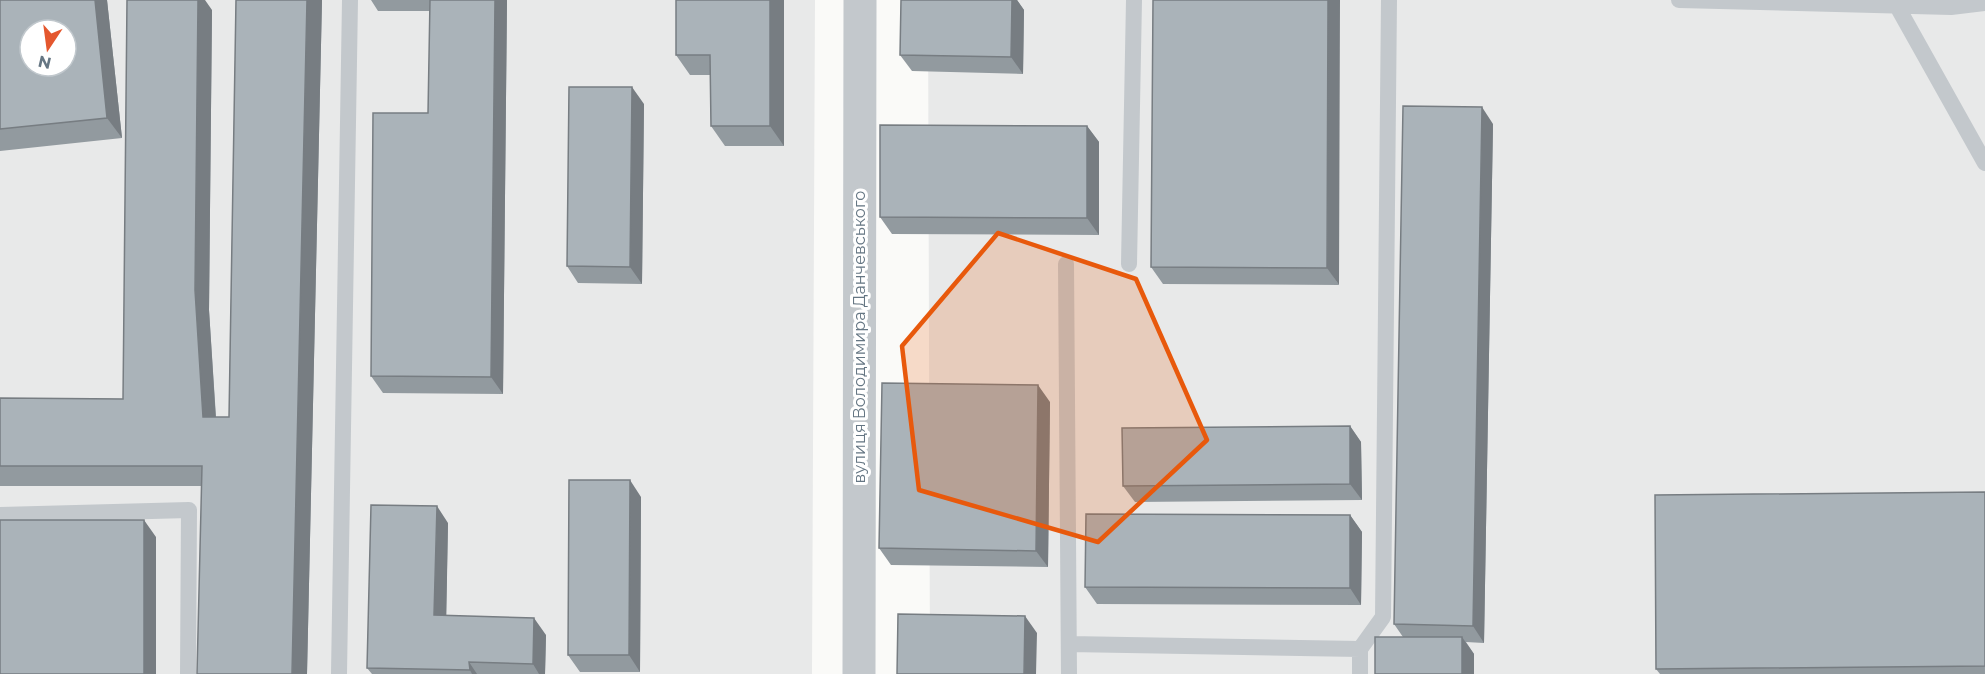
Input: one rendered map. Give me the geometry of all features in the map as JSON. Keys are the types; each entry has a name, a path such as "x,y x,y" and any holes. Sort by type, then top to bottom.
{"street":[{"name":"вулиця Володимира Данчевського","path":"859,674 860,0"}],"lane":[{"path":"339,674 350,0"},
{"path":"1129,264 1134,0"},
{"path":"1360,674 1360,649 1383,617 1389,0"},
{"path":"1679,0 1951,7 1985,3"},
{"path":"1897,6 1985,163"},
{"path":"1066,264 1069,674"},
{"path":"0,515 189,510 188,674"},
{"path":"1069,644 1360,649"}],"highlighted area":[{"path":"998,233 1136,279 1207,440 1098,542 919,490 902,346"}],"shaded area":[{"path":"0,0 815,0 812,674 0,674"},
{"path":"928,0 1985,0 1985,674 930,674"}],"building":[{"path":"0,0 95,0 107,118 0,129"},
{"path":"127,0 198,0 195,290 203,417 229,417 236,0 307,0 292,674 197,674 202,466 0,466 0,398 123,399"},
{"path":"430,0 495,0 491,377 371,376 373,113 428,113"},
{"path":"676,0 770,0 770,126 711,126 710,55 676,55"},
{"path":"901,0 1012,0 1011,57 900,55"},
{"path":"1153,0 1328,0 1327,268 1151,267"},
{"path":"569,87 632,87 630,267 567,266"},
{"path":"1403,106 1482,107 1473,626 1394,624"},
{"path":"880,125 1087,126 1087,218 880,217"},
{"path":"882,383 1038,385 1036,551 879,548"},
{"path":"1350,426 1350,484 1123,486 1122,428"},
{"path":"569,480 630,480 629,655 568,655"},
{"path":"1985,492 1985,666 1656,669 1655,495"},
{"path":"371,505 437,506 434,615 534,618 533,664 469,662 470,670 367,668"},
{"path":"1086,514 1350,515 1350,588 1085,587"},
{"path":"0,520 144,520 144,674 0,674"},
{"path":"898,614 1025,616 1024,674 897,674"},
{"path":"1375,637 1462,637 1462,674 1375,674"}]}
